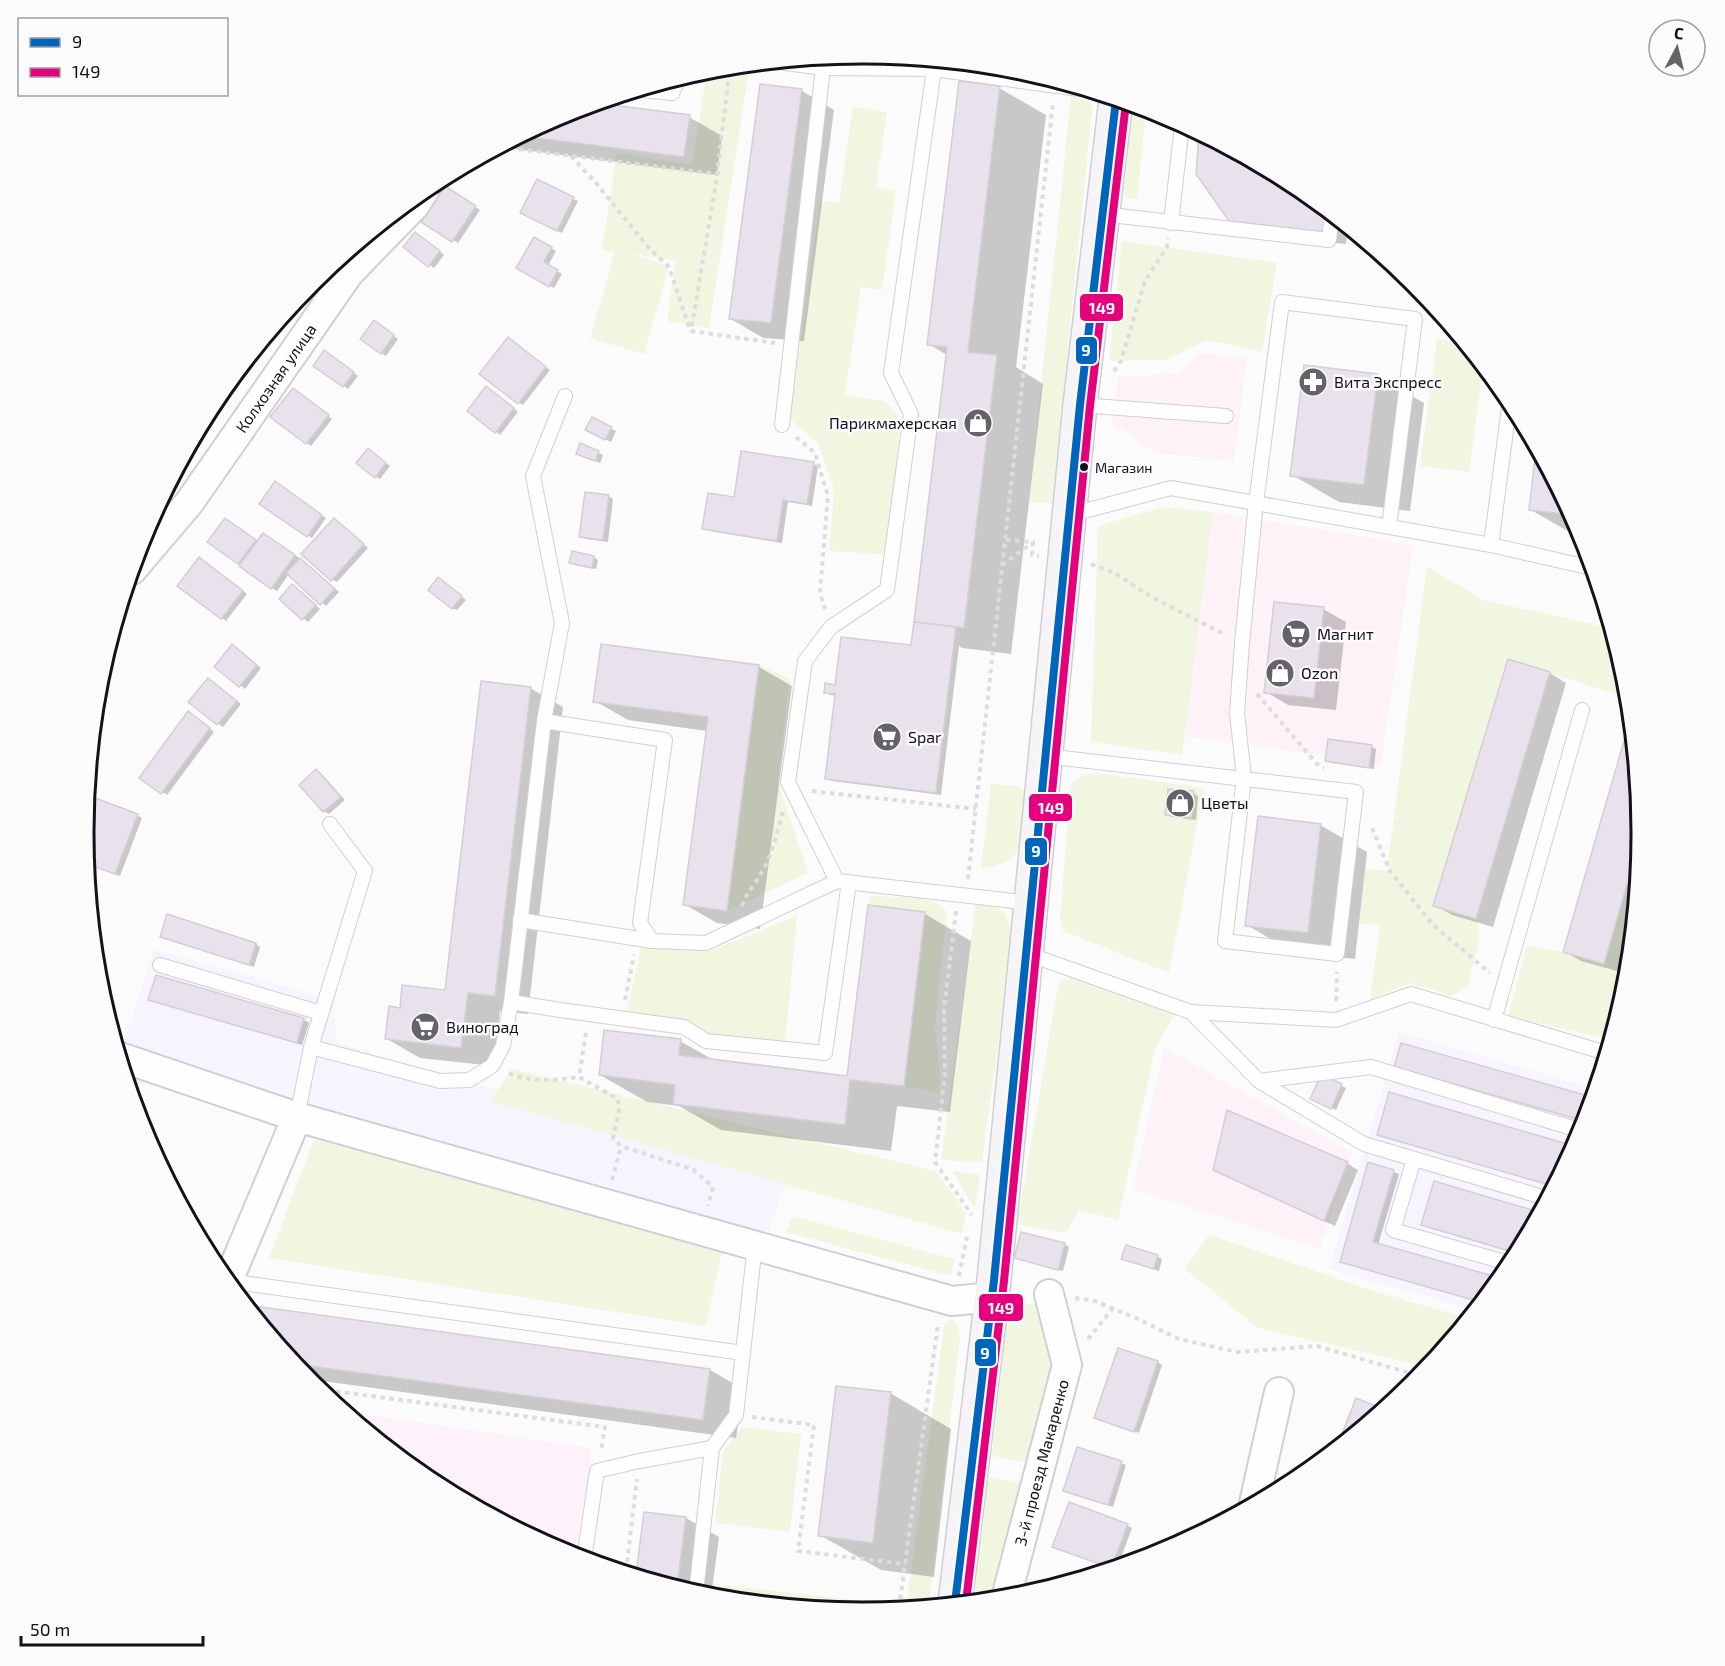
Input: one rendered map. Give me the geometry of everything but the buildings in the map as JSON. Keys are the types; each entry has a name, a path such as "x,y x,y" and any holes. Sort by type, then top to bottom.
{"main road":[{"path":"956,1596 992,1297 1080,405 1115,107"}],"street":[{"name":"Колхозная улица","path":"147,552 189,503 349,273 403,217"},
{"path":"129,1060 297,1117 952,1301 992,1297"},
{"path":"232,1271 297,1117"},
{"name":"3-й проезд Макаренко","path":"1009,1588 1067,1365 1049,1294"},
{"path":"1256,1493 1279,1392"}],"lane":[{"path":"810,66 823,68 906,66"},
{"path":"782,425 823,68"},
{"path":"511,1002 684,1027 706,1041 825,1053 843,881 788,782 805,661 831,627 887,590 910,414 891,373 932,68"},
{"path":"661,92 672,93 674,88"},
{"path":"1171,223 1181,134"},
{"path":"1102,214 1329,240 1331,224"},
{"path":"1045,756 1244,778 1356,792 1337,954 1225,941 1244,778 1237,713 1242,643 1282,302 1415,320 1389,527"},
{"path":"311,1047 440,1081 469,1080 492,1066 503,1046 511,1002 544,722 562,623 533,476 565,396"},
{"path":"1080,405 1226,416"},
{"path":"1491,545 1508,417"},
{"path":"1069,515 1171,488 1491,545 1583,566"},
{"path":"1494,1020 1582,710"},
{"path":"544,722 664,740 640,923 652,941"},
{"path":"297,1117 311,1047 365,871 330,824"},
{"path":"520,920 652,941 706,943 843,881 1031,903"},
{"path":"1025,953 1191,1012 1336,1020 1411,994 1599,1051"},
{"path":"160,965 321,1013"},
{"path":"1191,1012 1259,1081 1364,1144 1539,1196"},
{"path":"1259,1081 1371,1067 1572,1128"},
{"path":"1414,1159 1393,1230 1500,1261"},
{"path":"697,1583 712,1448 736,1415 754,1245"},
{"path":"240,1283 743,1353"},
{"path":"585,1550 597,1471 712,1448"}],"path":[{"path":"691,331 717,174 729,76"},
{"path":"970,1224 972,1214 934,1162 945,1073 944,1009 976,809 1054,89"},
{"path":"514,149 717,174"},
{"path":"571,156 647,246 669,267 691,331"},
{"path":"691,331 791,345"},
{"path":"782,425 815,453 828,496 820,593 831,627"},
{"path":"1006,540 1033,542"},
{"path":"1033,542 1032,555 1065,557 1090,563 1114,573 1155,599 1242,643"},
{"path":"1002,565 1033,542"},
{"path":"735,929 744,900 770,855 791,789 976,809"},
{"path":"621,1018 637,939"},
{"path":"1336,1020 1337,954"},
{"path":"579,1077 590,1014"},
{"path":"492,1066 519,1078 555,1080 579,1077 618,1100 619,1111 613,1138 621,1146 694,1170 713,1188"},
{"path":"606,1203 621,1146"},
{"path":"900,1601 938,1324 952,1301 968,1234"},
{"path":"1049,1294 1095,1301 1179,1339 1238,1352 1317,1346 1409,1373"},
{"path":"1067,1365 1113,1308"},
{"path":"335,1391 605,1427 597,1471"},
{"path":"736,1415 814,1425 798,1551 905,1564"},
{"path":"627,1564 639,1461"}],"shaded area":[{"path":"1197,353 1247,358 1234,461 1154,453 1112,422 1118,377 1179,373"},
{"path":"1213,512 1413,545 1381,764 1184,736"},
{"path":"154,949 333,1000 337,1043 498,1090 794,1159 766,1239 312,1111 124,1043"},
{"path":"1399,1032 1588,1087 1573,1127 1552,1173 1528,1217 1466,1308 1329,1269"},
{"path":"1164,1048 1352,1152 1320,1249 1133,1189"},
{"path":"358,1413 591,1448 582,1548 478,1499 395,1443"}],"green space":[{"path":"739,75 748,76 709,328 667,321 676,261 631,254 669,266 644,354 590,338 615,252 602,250 617,153 692,165 705,81"},
{"path":"1071,96 1089,100 1092,110 1052,503 1029,502"},
{"path":"853,107 887,112 876,188 896,191 882,290 861,287 845,395 883,401 895,410 900,424 889,555 829,551 834,490 817,441 789,419 820,201 839,203"},
{"path":"1132,113 1145,118 1137,199 1124,197"},
{"path":"1122,241 1277,263 1262,351 1206,340 1166,360 1109,361"},
{"path":"1437,339 1452,341 1481,378 1469,472 1420,466"},
{"path":"1162,507 1213,512 1182,755 1091,742 1098,526"},
{"path":"1427,566 1483,600 1603,626 1618,695 1507,659 1433,906 1476,919 1480,934 1468,985 1451,996 1410,983 1370,999 1380,925 1359,923 1365,869 1387,870"},
{"path":"759,665 790,679 778,782 808,873 727,911"},
{"path":"1098,773 1204,788 1169,973 1063,931 1060,919 1071,783 1083,775"},
{"path":"991,783 1020,787 1028,793 1020,851 1002,863 981,868"},
{"path":"1629,877 1616,983 1603,1038 1508,1016 1527,946 1563,952 1604,964"},
{"path":"870,896 921,898 937,903 947,912 935,1025 940,1076 939,1094 904,1086 925,913 868,905"},
{"path":"976,902 992,905 1001,910 1013,933 982,1162 941,1160"},
{"path":"797,916 785,1044 708,1036 687,1021 627,1011 641,945 709,951"},
{"path":"1075,976 1174,1015 1155,1049 1118,1220 1079,1210 1066,1233 1017,1224 1057,992 1060,981"},
{"path":"512,1069 936,1171 966,1213 962,1234 490,1101"},
{"path":"314,1139 723,1247 706,1326 269,1258"},
{"path":"952,1171 980,1175 975,1208"},
{"path":"792,1216 954,1259 951,1276 786,1232"},
{"path":"1209,1235 1377,1292 1460,1316 1416,1365 1258,1328 1185,1269"},
{"path":"1036,1303 1048,1318 1060,1365 1033,1463 992,1456 1008,1310 1023,1304"},
{"path":"953,1320 959,1328 960,1337 930,1598 907,1600 944,1326 948,1321"},
{"path":"742,1427 801,1434 790,1532 715,1523 723,1451"},
{"path":"979,1476 1028,1483 1002,1589 965,1595"},
{"path":"722,1585 869,1602 812,1600 721,1588"}],"transit line":[{"name":"9","path":"956,1596 994,1280 1080,405 1115,107"},
{"name":"149","path":"967,1594 1004,1281 1090,406 1125,111"}],"place":[{"name":"Вита Экспресс","path":"1313,382"},
{"name":"Парикмахерская","path":"978,423"},
{"name":"Магазин","path":"1084,467"},
{"name":"Магнит","path":"1296,634"},
{"name":"Ozon","path":"1280,673"},
{"name":"Spar","path":"887,737"},
{"name":"Цветы","path":"1180,803"},
{"name":"Виноград","path":"425,1027"}]}
